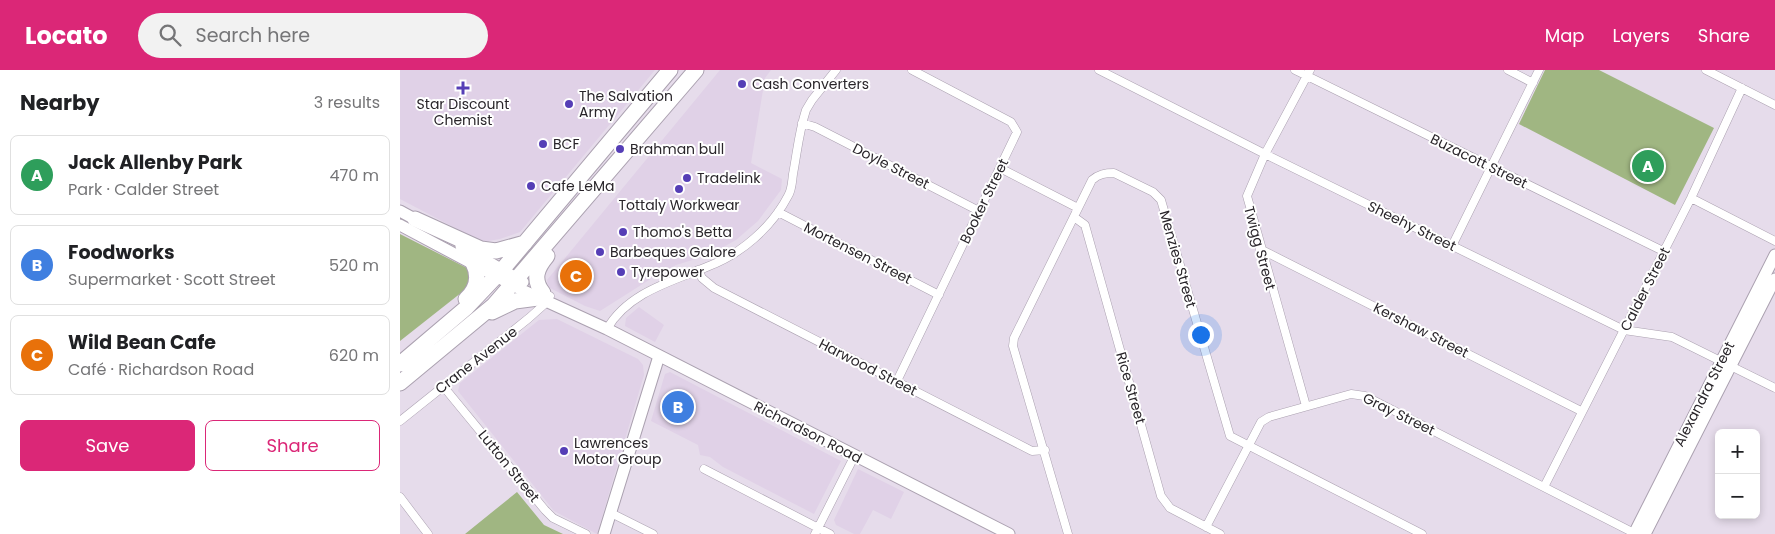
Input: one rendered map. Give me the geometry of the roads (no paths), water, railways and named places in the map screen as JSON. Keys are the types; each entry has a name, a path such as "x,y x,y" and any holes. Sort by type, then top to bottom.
{"highway":[{"path":"400,364 466,308 499,273 670,70"},
{"path":"400,384 479,319 515,282 696,70"},
{"path":"479,319 509,303 544,297 538,284 537,268 571,226 579,214 578,208"},
{"path":"416,219 481,249 496,250 525,243"},
{"path":"429,341 439,324 474,288 476,272 473,264"}],"main road":[{"name":"Richardson Road","path":"400,211 416,219 515,282 1010,534"},
{"name":"Richardson Road","path":"400,225 473,264 499,273"},
{"name":"Alexandra Street","path":"1637,534 1725,364 1775,255"},
{"name":"Alexandra Street","path":"1725,364 1775,279"},
{"path":"604,534 659,356"}],"street":[{"path":"607,329 619,313 648,292 675,278 698,270 738,251 758,234 778,212 789,195 802,123 812,100 836,70"},
{"name":"Booker Street","path":"897,381 1017,132 1014,124 912,70"},
{"name":"Sheehy Street","path":"1099,70 1265,154 1624,330 1672,337 1775,388"},
{"name":"Buzacott Street","path":"1295,70 1308,73 1490,168 1663,251"},
{"path":"1508,70 1532,83"},
{"path":"1452,246 1539,70"},
{"path":"1706,70 1775,105"},
{"name":"Twigg Street","path":"1306,406 1260,249 1247,196 1265,154 1308,73"},
{"name":"Calder Street","path":"1544,487 1691,198 1742,88"},
{"name":"Doyle Street","path":"802,123 815,127 979,211"},
{"path":"1000,168 1078,208"},
{"name":"Menzies Street","path":"1068,534 1045,450 1013,346 1014,338 1092,180 1096,176 1114,173 1153,192 1161,200 1227,430 1235,439 1248,446 1422,534"},
{"path":"1691,198 1775,241"},
{"name":"Mortensen Street","path":"778,212 939,295"},
{"name":"Rice Street","path":"1074,217 1085,225 1161,496 1170,508 1220,534"},
{"name":"Kershaw Street","path":"1260,249 1581,411"},
{"name":"Harwood Street","path":"698,270 702,278 714,288 1032,451 1045,450"},
{"name":"Crane Avenue","path":"400,421 443,386 544,297"},
{"name":"Lutton Street","path":"443,386 545,510 553,518 586,534"},
{"name":"Gray Street","path":"1206,527 1248,446 1264,420 1344,395 1358,394 1637,534"},
{"path":"817,531 855,455"},
{"path":"704,469 817,531 830,534"},
{"path":"400,497 428,534"},
{"path":"611,513 653,534"}],"place":[{"name":"Cash Converters","path":"742,84"},
{"name":"Star Discount Chemist","path":"463,88"},
{"name":"The Salvation Army","path":"569,104"},
{"name":"BCF","path":"543,144"},
{"name":"Brahman bull","path":"620,149"},
{"name":"Jack Allenby Park","path":"1648,166"},
{"name":"Tradelink","path":"687,178"},
{"name":"Cafe LeMa","path":"531,186"},
{"name":"Tottaly Workwear","path":"679,189"},
{"name":"Thomo's Betta","path":"623,232"},
{"name":"Barbeques Galore","path":"600,252"},
{"name":"Tyrepower","path":"621,272"},
{"name":"Wild Bean Cafe","path":"576,276"},
{"name":"Foodworks","path":"678,407"},
{"name":"Lawrences Motor Group","path":"564,451"}]}
